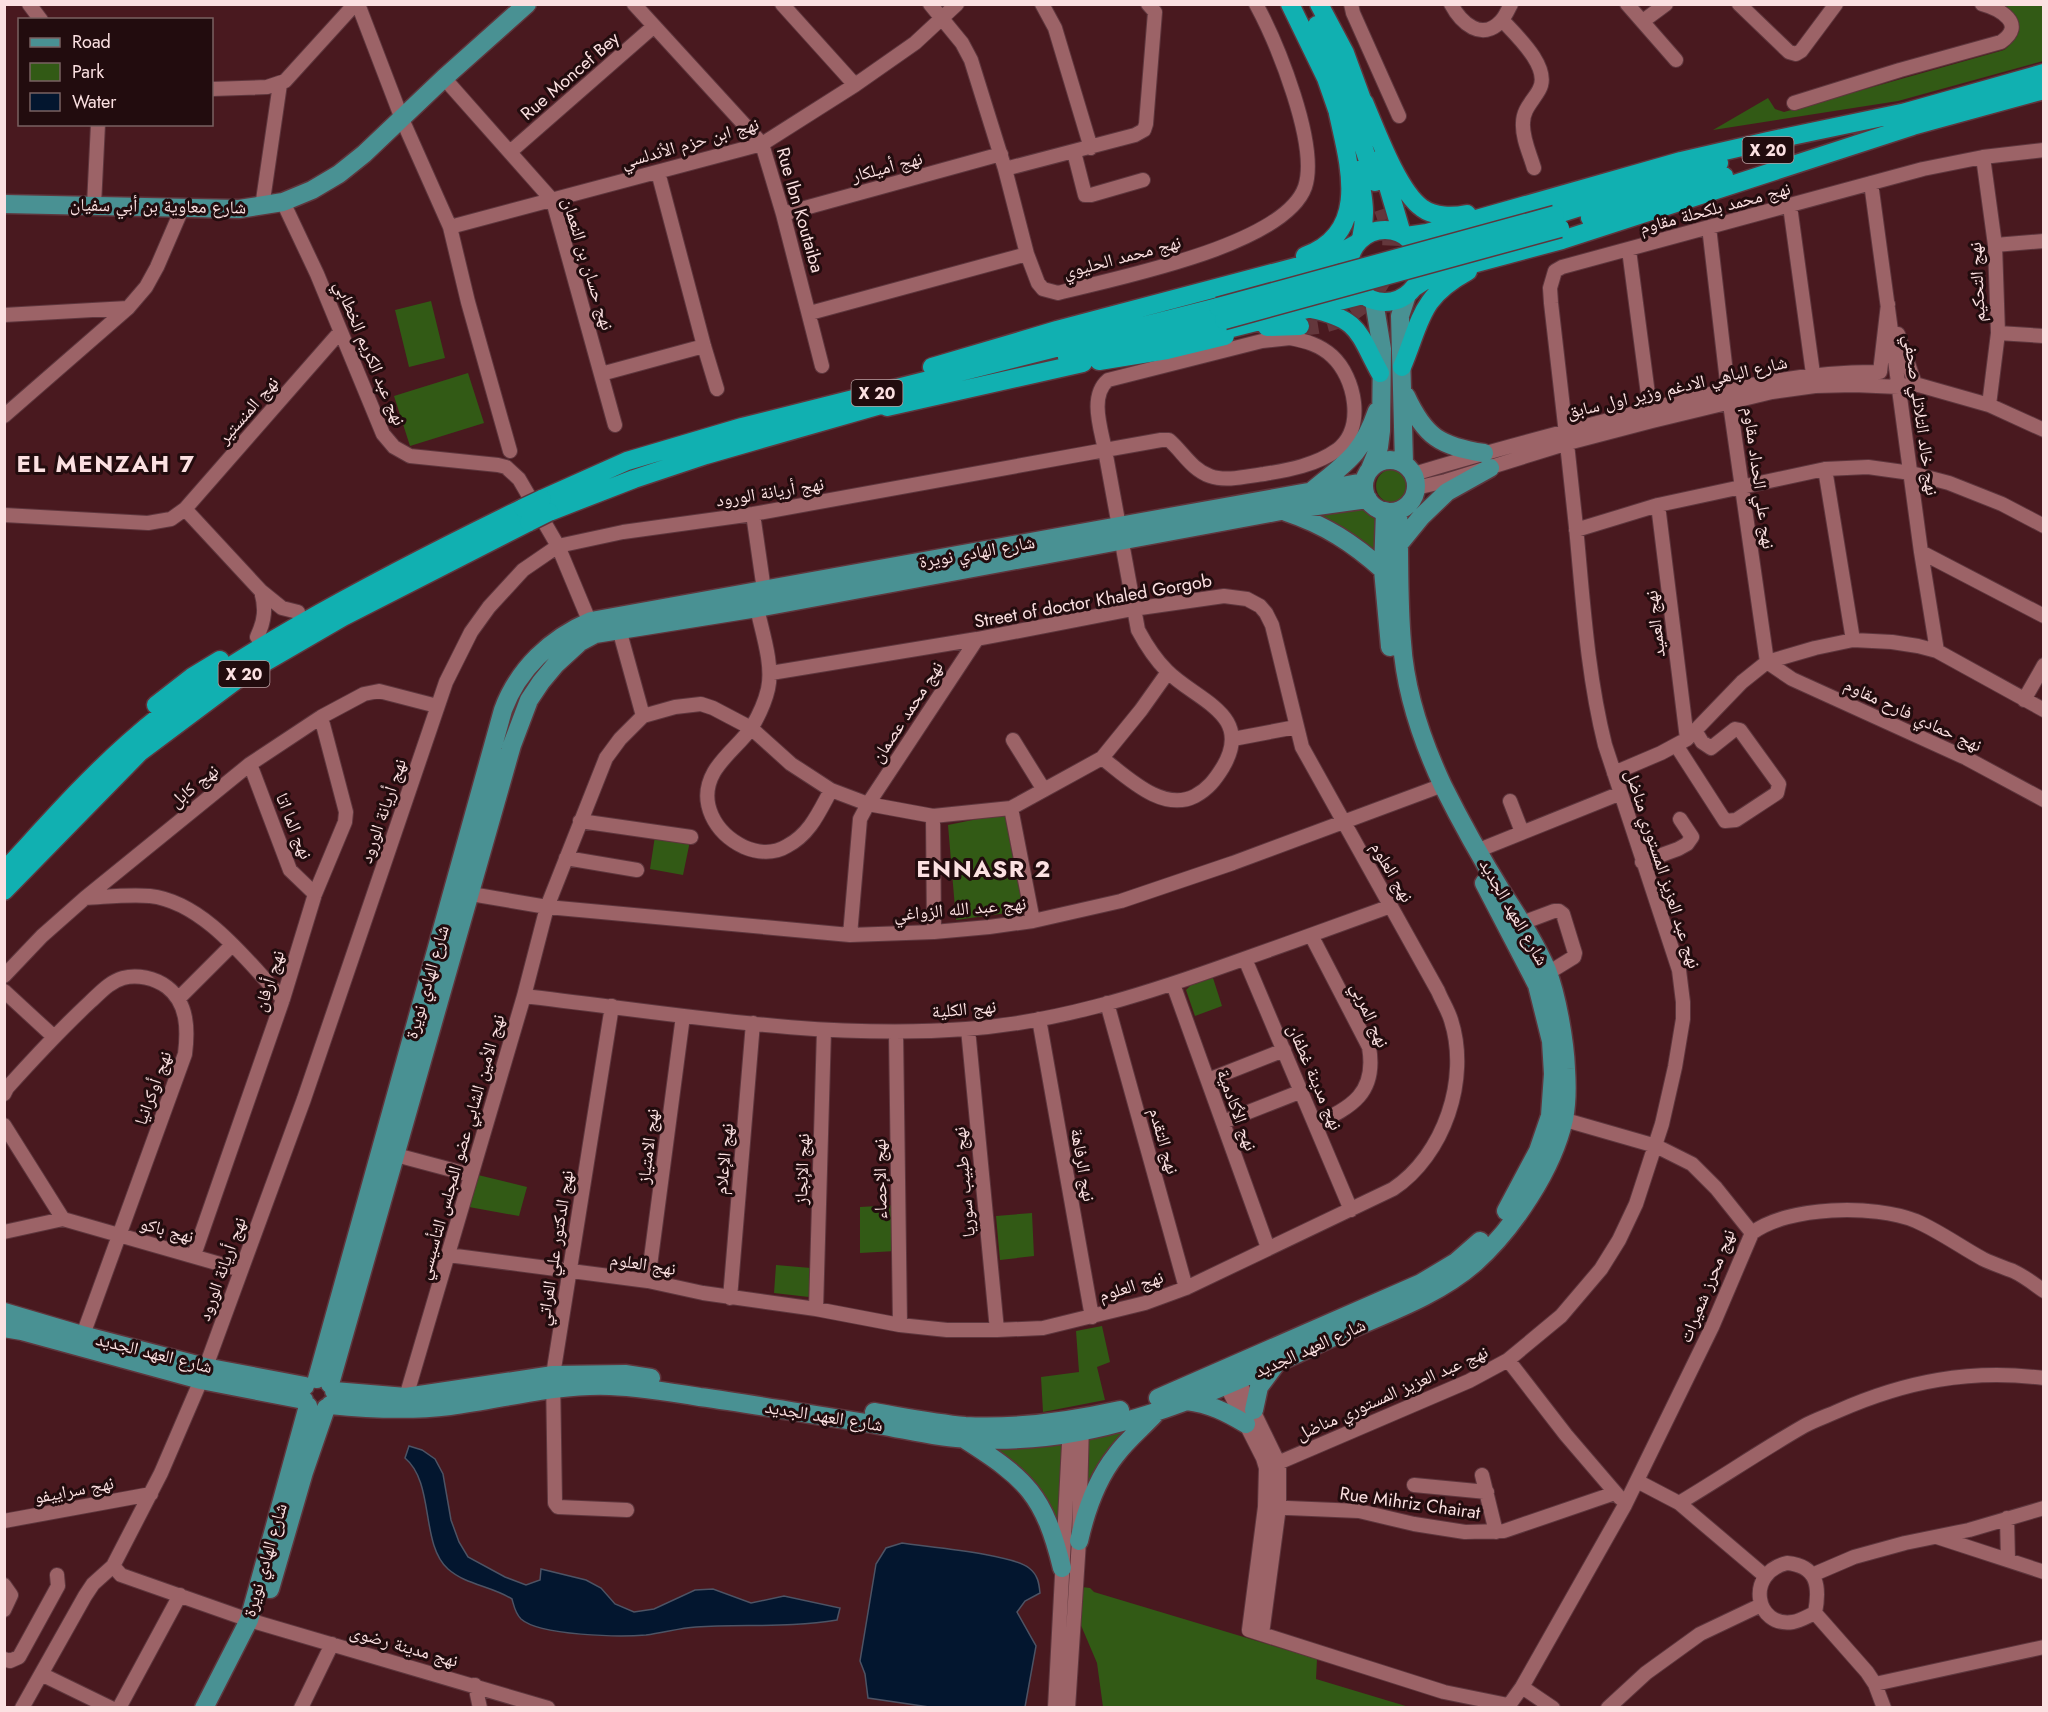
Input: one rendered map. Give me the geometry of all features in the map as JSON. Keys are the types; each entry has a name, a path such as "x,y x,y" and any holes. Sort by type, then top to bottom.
{"highway":[{"path":"1290,4 1326,78 1357,164 1365,204 1365,221 1359,242 1351,254 1349,265 1350,277 1355,287 1368,298"},
{"path":"1307,4 1342,82 1383,209"},
{"path":"1321,4 1403,186 1422,209 1433,214 1462,215 1545,198"},
{"path":"1985,98 2043,68"},
{"name":"X 20","path":"1985,98 2043,73"},
{"name":"X 20","path":"545,506 950,385 1558,222 1735,159 1912,118 1985,98 2043,89"},
{"path":"1364,102 1404,235 1414,244 1422,266 1420,277 1411,291"},
{"path":"1192,294 1310,254 1332,241 1338,234 1349,212 1350,195 1349,165 1337,109"},
{"path":"742,427 881,382 1024,340 1318,261 1336,255 1370,233 1381,230 1404,235 1427,233 1681,161 1768,141 1912,118"},
{"path":"838,417 1080,364 1309,309 1368,298 1385,302 1396,301 1435,274 1495,259 1681,203 1912,118"},
{"path":"1402,367 1422,313 1435,294 1467,272 1495,259"},
{"path":"1309,309 1344,319 1357,330 1380,373"},
{"name":"X 20","path":"4,891 69,812 81,788 129,742 236,661 336,603 422,558 526,515 627,461 742,427 1221,314"},
{"path":"1080,364 1167,350 1271,327 1300,326"},
{"name":"X 20","path":"4,871 140,752 243,675 526,515"},
{"path":"81,788 152,708 192,677 298,612 422,558"},
{"path":"4,858 69,812"},
{"path":"4,903 26,880 69,812"}],"main road":[{"name":"شارع معاوية بن أبي سفيان","path":"4,204 239,209 284,202 312,190 339,174 364,154 527,4"},
{"path":"1368,298 1381,339 1382,398 1380,439 1367,483 1375,507 1392,511 1411,502 1412,475 1402,388 1400,316 1411,291"},
{"path":"1402,388 1422,426 1433,436 1448,445 1487,460"},
{"path":"1311,492 1352,459 1365,440 1382,398"},
{"path":"1367,483 1377,463 1386,460 1396,460 1412,475"},
{"path":"1400,544 1447,492 1487,460"},
{"name":"شارع الهادي نويرة","path":"1119,534 1311,492 1367,483"},
{"name":"شارع الهادي نويرة","path":"319,1395 396,1155 512,745 529,700 556,664 593,628 758,596 1119,534 1281,511 1367,483"},
{"path":"1281,511 1309,520 1342,537 1383,570"},
{"name":"شارع العهد الجديد","path":"319,1395 406,1397 625,1374 966,1426 1076,1426 1173,1393 1276,1363 1426,1295 1459,1276 1495,1244 1514,1221 1532,1194 1550,1159 1566,1071 1564,1037 1548,973 1479,850 1438,787 1410,696 1402,644 1400,544 1392,511"},
{"name":"شارع العهد الجديد","path":"4,1328 80,1342 203,1374 319,1395 372,1409 447,1407 553,1381 640,1388 964,1439 1016,1438 1158,1410 1187,1401 1229,1376 1421,1283 1456,1262 1486,1236 1505,1213 1557,1117 1551,1041 1537,985 1415,745 1400,699 1390,646 1383,570 1392,511"},
{"name":"شارع الهادي نويرة","path":"217,1707 255,1622 304,1472 319,1395 503,710 516,681 544,650 575,628 619,629 758,596"},
{"name":"شارع العهد الجديد","path":"4,1311 80,1342"},
{"path":"1187,1401 1250,1417 1259,1387 1276,1363"},
{"path":"1078,1541 1086,1509 1104,1471 1129,1440 1158,1410"},
{"path":"964,1439 1003,1464 1026,1484 1042,1507 1050,1525 1062,1568"},
{"name":"شارع الهادي نويرة","path":"204,1707 255,1622"}],"street":[{"path":"29,4 40,18"},
{"path":"213,89 267,87 280,84 356,4 402,119 450,227 468,302 510,451"},
{"name":"Rue Ibn Koutaiba","path":"634,4 762,144 810,313 822,366"},
{"path":"782,4 855,85"},
{"name":"نهج محمد الحليوي","path":"930,4 962,43 971,60 1001,154 1027,254 1043,290 1058,293 1203,255 1270,226 1291,206 1304,189 1308,169 1305,141 1286,70 1272,33 1256,4"},
{"name":"نهج ابن حزم الأندلسي","path":"450,227 762,144 855,85 915,43 944,19 957,4"},
{"path":"1042,4 1055,28 1091,148"},
{"path":"1005,169 1140,134 1146,124 1155,12 1148,4"},
{"path":"1351,4 1399,116"},
{"path":"1451,4 1462,21 1470,27 1488,29 1502,20 1511,4"},
{"path":"1627,4 1676,60"},
{"path":"1643,21 1666,4"},
{"path":"1739,4 1790,52 1796,54 1801,51 1836,4"},
{"path":"1794,103 2001,42 2010,33 2009,19 2004,13 1982,4"},
{"path":"1502,20 1530,50 1542,73 1540,88 1525,110 1523,123 1534,168"},
{"name":"Rue Moncef Bey","path":"510,152 653,27"},
{"name":"نهج حسان بن النعمان","path":"444,78 553,201 615,425"},
{"path":"262,207 280,84"},
{"path":"94,205 98,126"},
{"name":"نهج محمد بلكحلة مقاوم","path":"1567,437 1551,303 1552,278 1555,271 1562,267 1923,169 1983,157 2043,150"},
{"path":"1074,152 1085,195 1143,180"},
{"name":"نهج أميلكار","path":"783,214 1001,154"},
{"name":"نهج التحكيم","path":"1983,157 1995,245 1998,333 1989,405"},
{"path":"658,172 717,389"},
{"name":"نهج خالد التلاتلي صحفي","path":"1872,183 1921,552 1937,651"},
{"name":"نهج عبد الكريم الخطابي","path":"284,202 383,434 394,447 410,456 506,467 519,479 558,546 593,628"},
{"path":"1790,206 1814,380"},
{"path":"4,416 128,308 146,287 157,267 182,209"},
{"name":"نهج علي الحداد مقاوم","path":"1709,227 1729,396 1767,662"},
{"path":"1995,245 2043,241"},
{"path":"1629,250 1651,415"},
{"path":"810,313 1027,254"},
{"path":"1888,304 1915,384 1989,405 2043,430"},
{"name":"شارع الباهي الادغم وزير اول سابق","path":"1412,475 1487,460 1729,396 1814,380 1880,372 1888,304"},
{"path":"4,315 128,308"},
{"name":"نهج المنستير","path":"4,515 148,523 171,519 185,509 340,332"},
{"path":"1998,333 2043,336"},
{"name":"نهج أريانة الورود","path":"22,1707 85,1596 93,1584 113,1566 177,1438 203,1374 304,1099 437,706 455,661 471,632 489,607 523,570 558,546 623,532 753,514 1105,450 1161,440 1169,440 1190,463 1210,476 1240,477 1291,470 1319,460 1338,449 1345,442 1353,420 1355,405 1345,373 1334,357 1309,342 1290,338 1262,341 1108,381 1101,386 1098,394 1099,415 1105,450 1119,534 1133,609 1138,630 1148,650 1168,672"},
{"path":"602,374 704,346"},
{"name":"شارع الباهي الادغم وزير اول سابق","path":"1814,380 1899,387 1915,384"},
{"name":"نهج عبد العزيز المستوري مناضل","path":"1272,1466 1469,1381 1508,1360 1561,1316 1601,1269 1619,1240 1636,1204 1656,1146 1676,1067 1683,1019 1679,970 1642,861 1596,710 1586,643 1567,437"},
{"path":"1576,530 1659,505 1825,469 1868,467 1911,473 1949,483 1985,496 2043,526"},
{"path":"1825,469 1853,640"},
{"name":"نهج العميد","path":"1659,505 1686,739"},
{"path":"185,509 261,591 282,608 298,612"},
{"path":"753,514 758,596 771,673 760,712 751,728 714,772 708,788 707,805 723,833 750,850 766,852 782,849 797,841 809,829 831,790"},
{"path":"1921,552 2043,616"},
{"path":"257,637 264,618 265,606 261,591"},
{"name":"Street of doctor Khaled Gorgob","path":"771,673 976,639 1133,609 1224,596 1247,599 1260,606 1272,625 1302,747 1343,822"},
{"path":"619,629 643,716 675,707 701,704 713,708 751,728 791,764 831,790 868,804 933,816 1011,808 1102,758 1168,672 1223,714 1231,727 1233,740 1229,756 1208,789 1192,798 1178,801 1148,792 1102,758"},
{"name":"نهج محمد عصمان","path":"850,934 860,819 976,639"},
{"path":"1614,773 1686,739 1736,688 1767,662 1853,640 1892,642 1937,651 2043,710"},
{"name":"نهج حمادي فارح مقاوم","path":"1767,662 1792,679 1966,758 2043,800"},
{"path":"2024,700 2043,665"},
{"name":"نهج كابل","path":"4,976 42,936 85,898 250,764 321,717 364,694 379,691 437,706"},
{"name":"نهج الأمين الشابي عضو المجلس التأسيسي","path":"406,1397 524,996 547,907 606,758 643,716"},
{"name":"نهج أرفان","path":"194,1255 283,999 315,894 343,831 346,812 321,717"},
{"path":"1233,740 1296,727"},
{"path":"1735,729 1740,730 1779,784 1777,793 1736,820 1725,821 1686,739 1702,742 1711,748 1735,729"},
{"path":"1013,740 1044,790"},
{"name":"نهج الما اتا","path":"250,764 290,870 315,894"},
{"name":"نهج عبد الله الزواغي","path":"471,894 547,907 850,934 934,932 1033,921 1121,901 1438,787"},
{"path":"1479,850 1621,793"},
{"path":"1510,801 1522,832"},
{"path":"1011,808 1033,921"},
{"path":"933,816 934,932"},
{"path":"1642,861 1687,844 1692,837 1680,819"},
{"path":"580,821 691,837"},
{"name":"نهج العلوم","path":"448,1255 648,1281 730,1298 816,1309 900,1325 947,1330 1043,1328 1145,1303 1186,1288 1393,1190 1407,1181 1422,1164 1448,1115 1456,1087 1458,1064 1455,1037 1451,1019 1343,822"},
{"path":"566,858 637,870"},
{"path":"85,898 149,896 180,903 193,911 231,945 283,999"},
{"name":"نهج الكلية","path":"524,996 683,1016 824,1030 896,1032 968,1029 1039,1019 1173,984 1391,906"},
{"path":"1522,923 1554,911 1563,914 1575,953 1574,957 1548,973"},
{"name":"نهج المربي","path":"1311,935 1369,1047 1371,1061 1371,1073 1365,1089 1356,1102 1342,1112 1315,1124"},
{"path":"4,1094 53,1036 112,982 125,977 140,977 165,986 179,998 231,945"},
{"name":"نهج مدينة غطفان","path":"1245,959 1351,1210"},
{"name":"نهج الأكادمية","path":"1173,984 1268,1248"},
{"path":"4,991 53,1036"},
{"name":"نهج أوكرانيا","path":"80,1342 185,1054 186,1022 179,998"},
{"name":"نهج التقدم","path":"1107,1003 1186,1288"},
{"name":"نهج الدكتور علي الفراتي","path":"612,1006 553,1381 555,1503 558,1507 627,1510"},
{"name":"نهج الامتياز","path":"648,1281 683,1016"},
{"name":"نهج الرفاهة","path":"1039,1019 1092,1317"},
{"name":"نهج الإعلام","path":"730,1298 753,1023"},
{"name":"نهج طبيب سوريا","path":"968,1029 996,1330"},
{"name":"نهج الإنجاز","path":"816,1309 824,1030"},
{"name":"نهج الإحصاء","path":"896,1032 900,1325"},
{"path":"1208,1080 1284,1050"},
{"path":"1223,1122 1302,1091"},
{"name":"نهج محرز شعيرات","path":"1507,1706 1522,1687 1625,1505 1712,1327 1752,1233 1716,1188 1692,1164 1656,1146 1557,1117"},
{"path":"4,1125 63,1219"},
{"path":"396,1155 471,1175"},
{"path":"1752,1233 1764,1224 1800,1214 1840,1210 1881,1213 1915,1221 1984,1259 2014,1272 2043,1291"},
{"path":"4,1232 63,1219 118,1235"},
{"name":"نهج باكو","path":"118,1235 241,1270"},
{"path":"1508,1360 1566,1436 1625,1505"},
{"path":"1679,1503 1806,1425 1857,1403 1899,1389 1944,1378 1984,1375 2043,1378"},
{"path":"1229,1376 1272,1466 1272,1507 1255,1632 1444,1692 1507,1706"},
{"path":"1068,1707 1078,1541 1076,1426"},
{"path":"1055,1707 1062,1568 1076,1426"},
{"path":"1482,1475 1496,1532"},
{"path":"1637,1481 1679,1503 1765,1575"},
{"path":"1414,1485 1486,1492"},
{"name":"Rue Mihriz Chairat","path":"1272,1507 1359,1511 1445,1529 1496,1532 1615,1493"},
{"name":"نهج سراييفو","path":"4,1521 151,1494"},
{"path":"1812,1575 1854,1557 1905,1543 1969,1530 2043,1508"},
{"path":"2007,1518 2008,1560"},
{"path":"1935,1537 2043,1572"},
{"path":"1786,1563 1803,1567 1817,1583 1818,1596 1815,1613 1793,1622 1780,1622 1769,1615 1761,1605 1759,1595 1760,1585 1765,1575 1778,1565 1786,1563"},
{"path":"113,1566 121,1575 255,1622"},
{"path":"4,1659 10,1661 19,1657 58,1586 57,1575"},
{"path":"4,1585 11,1594 4,1610"},
{"path":"119,1707 180,1595"},
{"path":"1608,1707 1646,1672 1700,1634 1761,1605"},
{"path":"1815,1613 1867,1672 1875,1683 1884,1707"},
{"name":"نهج مدينة رضوى","path":"255,1622 548,1707"},
{"path":"301,1707 332,1644"},
{"path":"1875,1683 2043,1647"},
{"path":"40,1674 111,1707"},
{"path":"475,1685 480,1707"},
{"path":"1522,1687 1552,1707"}],"green space":[{"path":"1994,5 2043,5 2043,61 1898,101 1713,130 1768,98 1775,109 1784,112 2004,50 2017,36 2018,22 2013,15"},
{"path":"431,301 445,358 409,367 395,310"},
{"path":"468,373 484,423 410,446 394,396"},
{"path":"1393,469 1405,474 1410,486 1405,498 1393,503 1381,498 1376,486 1381,474"},
{"path":"1361,507 1378,517 1379,556 1309,515"},
{"path":"1007,813 1021,879 1021,911 956,920 948,825"},
{"path":"655,836 690,841 683,875 650,869"},
{"path":"1213,978 1222,1006 1195,1016 1186,990 1191,985"},
{"path":"478,1175 527,1187 519,1216 469,1207"},
{"path":"896,1205 896,1251 860,1253 860,1207"},
{"path":"1032,1213 1034,1256 1000,1260 996,1216"},
{"path":"776,1265 811,1268 809,1297 774,1293"},
{"path":"1102,1326 1110,1362 1097,1367 1105,1400 1043,1412 1041,1377 1079,1372 1076,1331"},
{"path":"1143,1420 1085,1503 1058,1533 981,1444"},
{"path":"1082,1587 1317,1659 1316,1679 1409,1707 1103,1707 1097,1663 1080,1623"}],"water":[{"path":"409,1446 422,1450 435,1459 443,1474 451,1520 459,1542 468,1557 505,1577 526,1585 540,1580 541,1569 586,1580 601,1588 615,1604 634,1612 654,1609 695,1590 713,1589 751,1603 784,1596 840,1608 837,1620 785,1625 683,1628 634,1636 562,1632 531,1625 519,1617 512,1599 455,1574 439,1558 420,1482 414,1469 405,1458"},
{"path":"902,1543 1006,1559 1020,1563 1034,1573 1040,1593 1025,1601 1017,1612 1036,1646 1025,1707 936,1708 868,1698 865,1674 860,1661 876,1564 886,1548"}],"tunnel":[{"path":"1300,326 1318,325 1336,320 1366,302 1377,288 1386,273 1390,255 1391,236 1383,209"}],"district":[{"name":"EL MENZAH 7","path":"106,464"},
{"name":"ENNASR 2","path":"984,869"}]}
